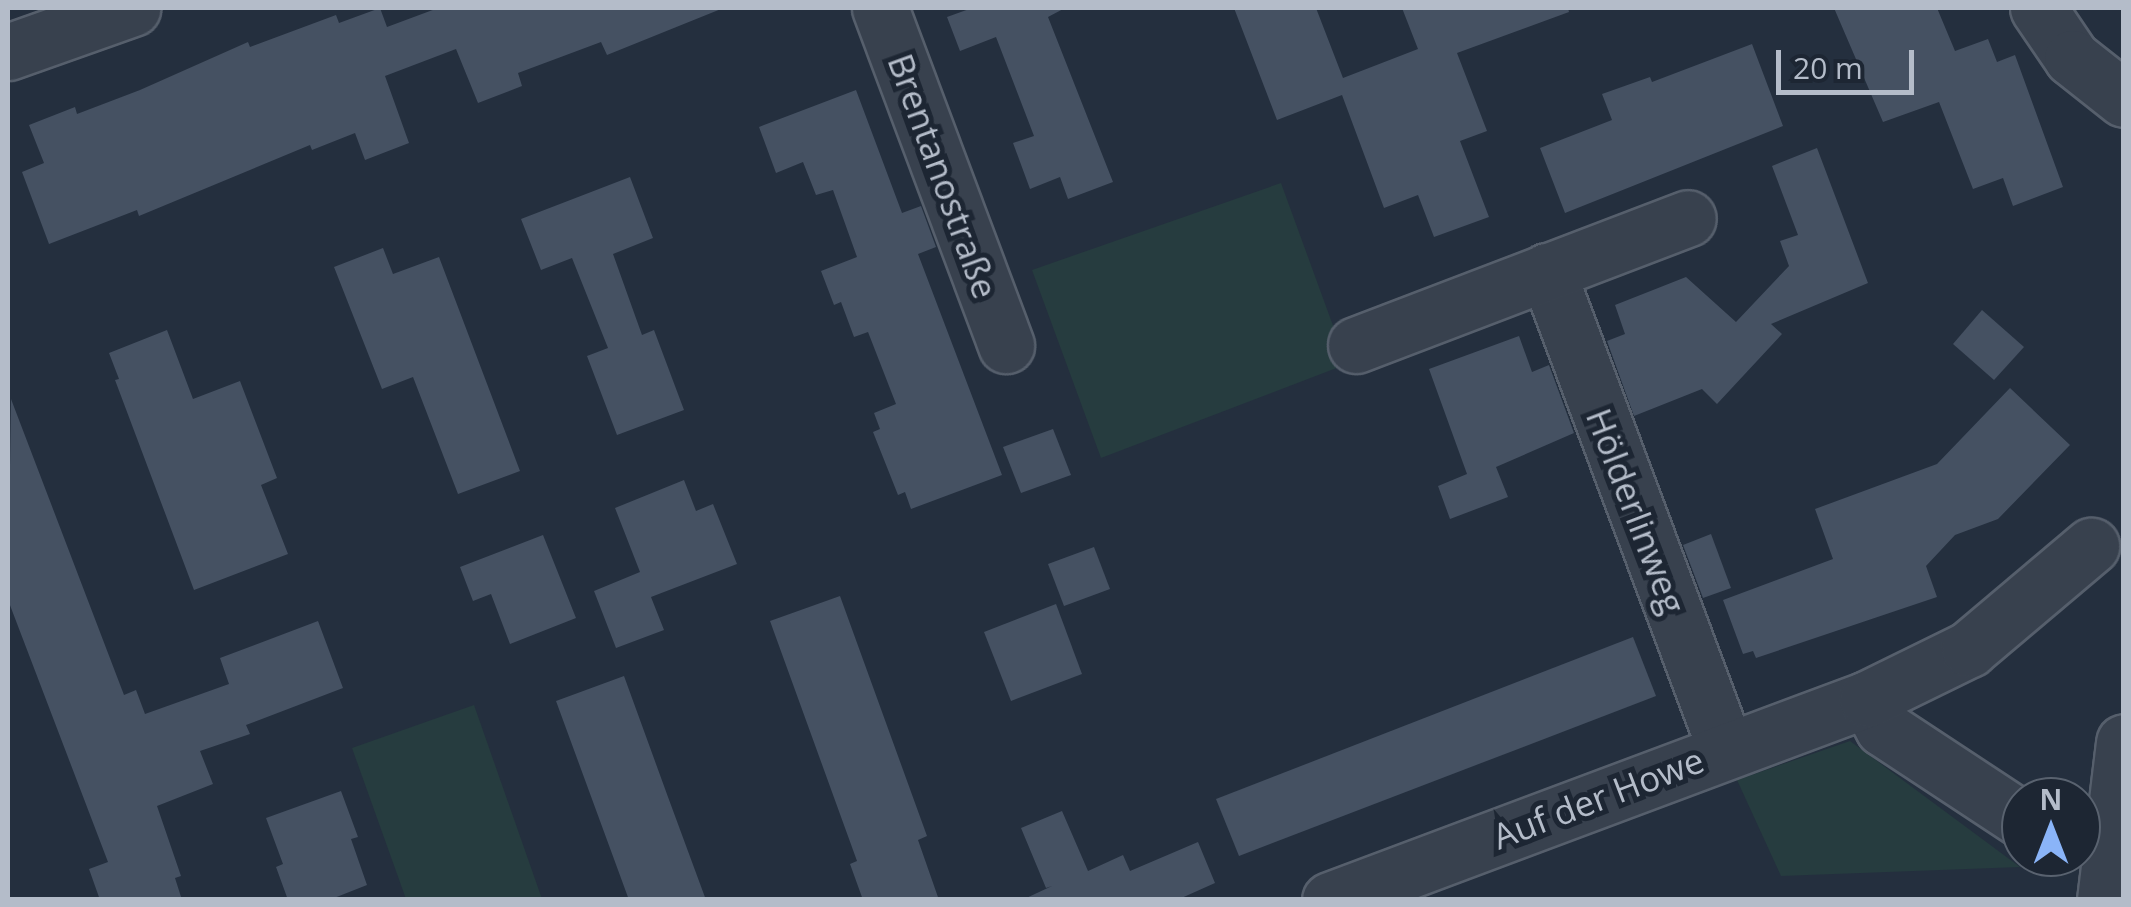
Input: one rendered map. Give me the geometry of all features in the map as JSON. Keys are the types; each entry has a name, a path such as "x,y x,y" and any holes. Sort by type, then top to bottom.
{"street":[{"path":"8,52 132,8"},
{"name":"Brentanostraße","path":"880,8 1006,345"},
{"path":"2038,8 2072,58 2124,99"},
{"path":"1356,345 1688,218"},
{"name":"Hölderlinweg","path":"1546,271 1726,750"},
{"name":"Auf der Howe","path":"1330,900 1867,699 1969,649 2091,546"},
{"path":"1867,699 1882,728 2001,806"},
{"path":"2101,853 2124,742"}],"green space":[{"path":"1281,183 1347,364 1101,458 1032,270"},
{"path":"474,705 542,899 406,899 352,748"},
{"path":"1850,741 2001,853 2001,868 1781,876 1737,780"}],"building":[{"path":"380,8 387,27 438,8 721,9 607,55 601,42 518,73 522,86 478,103 456,49 385,76 409,143 365,160 355,133 312,150 310,145 139,216 137,210 49,244 22,172 44,163 29,125 75,107 77,114 248,42 250,47 336,15 339,23"},
{"path":"972,8 1065,8 1048,17 1113,182 1068,199 1060,177 1030,189 1013,143 1034,136 996,37 960,51 947,17"},
{"path":"1234,8 1316,8 1343,78 1418,49 1402,8 1568,8 1569,12 1457,53 1487,131 1460,141 1489,217 1434,237 1418,195 1384,208 1342,95 1277,120"},
{"path":"1834,8 1937,8 1955,51 1988,39 1997,62 2015,55 2063,187 2013,206 2003,178 1973,189 1939,102 1883,122"},
{"path":"1752,44 1783,126 1565,213 1540,148 1612,120 1602,94 1650,77 1652,82"},
{"path":"856,90 902,213 921,206 936,247 918,254 1002,475 911,509 905,492 898,495 873,432 880,429 874,413 896,404 868,332 854,337 841,302 834,305 821,271 857,257 833,190 816,195 803,162 776,173 759,127"},
{"path":"1817,148 1868,283 1771,324 1782,334 1717,404 1702,389 1634,416 1607,341 1625,334 1615,305 1686,277 1736,322 1789,266 1780,241 1798,235 1772,166"},
{"path":"630,177 653,238 613,254 642,335 654,330 684,410 617,435 587,356 608,348 572,258 541,270 521,219"},
{"path":"383,248 393,274 439,257 520,471 458,494 413,377 382,389 334,267"},
{"path":"1982,310 2024,347 1994,380 1953,344"},
{"path":"167,330 193,399 240,381 277,478 261,485 288,554 194,590 115,380 119,379 109,353"},
{"path":"1519,336 1532,372 1549,365 1574,433 1496,467 1508,497 1450,519 1438,486 1467,474 1429,369"},
{"path":"2010,388 2070,445 1998,519 1955,535 1926,566 1937,597 1756,658 1753,651 1743,654 1723,600 1833,559 1815,509 1937,464"},
{"path":"11,399 124,695 136,690 145,714 229,684 220,658 318,621 343,688 246,725 250,734 200,751 213,784 157,806 181,876 175,878 182,900 100,900 89,869 108,862 8,600"},
{"path":"1053,429 1071,475 1021,493 1003,447"},
{"path":"684,480 696,511 713,504 737,564 651,597 664,630 616,648 594,591 640,572 615,508"},
{"path":"1711,534 1731,588 1703,598 1683,545"},
{"path":"543,535 576,618 510,644 491,594 473,601 460,567"},
{"path":"1094,547 1110,589 1064,606 1048,564"},
{"path":"840,596 927,836 918,840 939,900 863,900 850,864 857,861 770,621"},
{"path":"1056,604 1082,674 1011,701 984,632"},
{"path":"1633,637 1656,696 1239,856 1216,799"},
{"path":"624,676 706,900 629,900 556,701"},
{"path":"341,791 358,837 351,839 367,885 329,900 288,900 276,867 283,864 266,818"},
{"path":"1062,811 1088,871 1123,855 1130,871 1198,842 1215,883 1177,900 1022,900 1052,886 1046,888 1021,828"}]}
